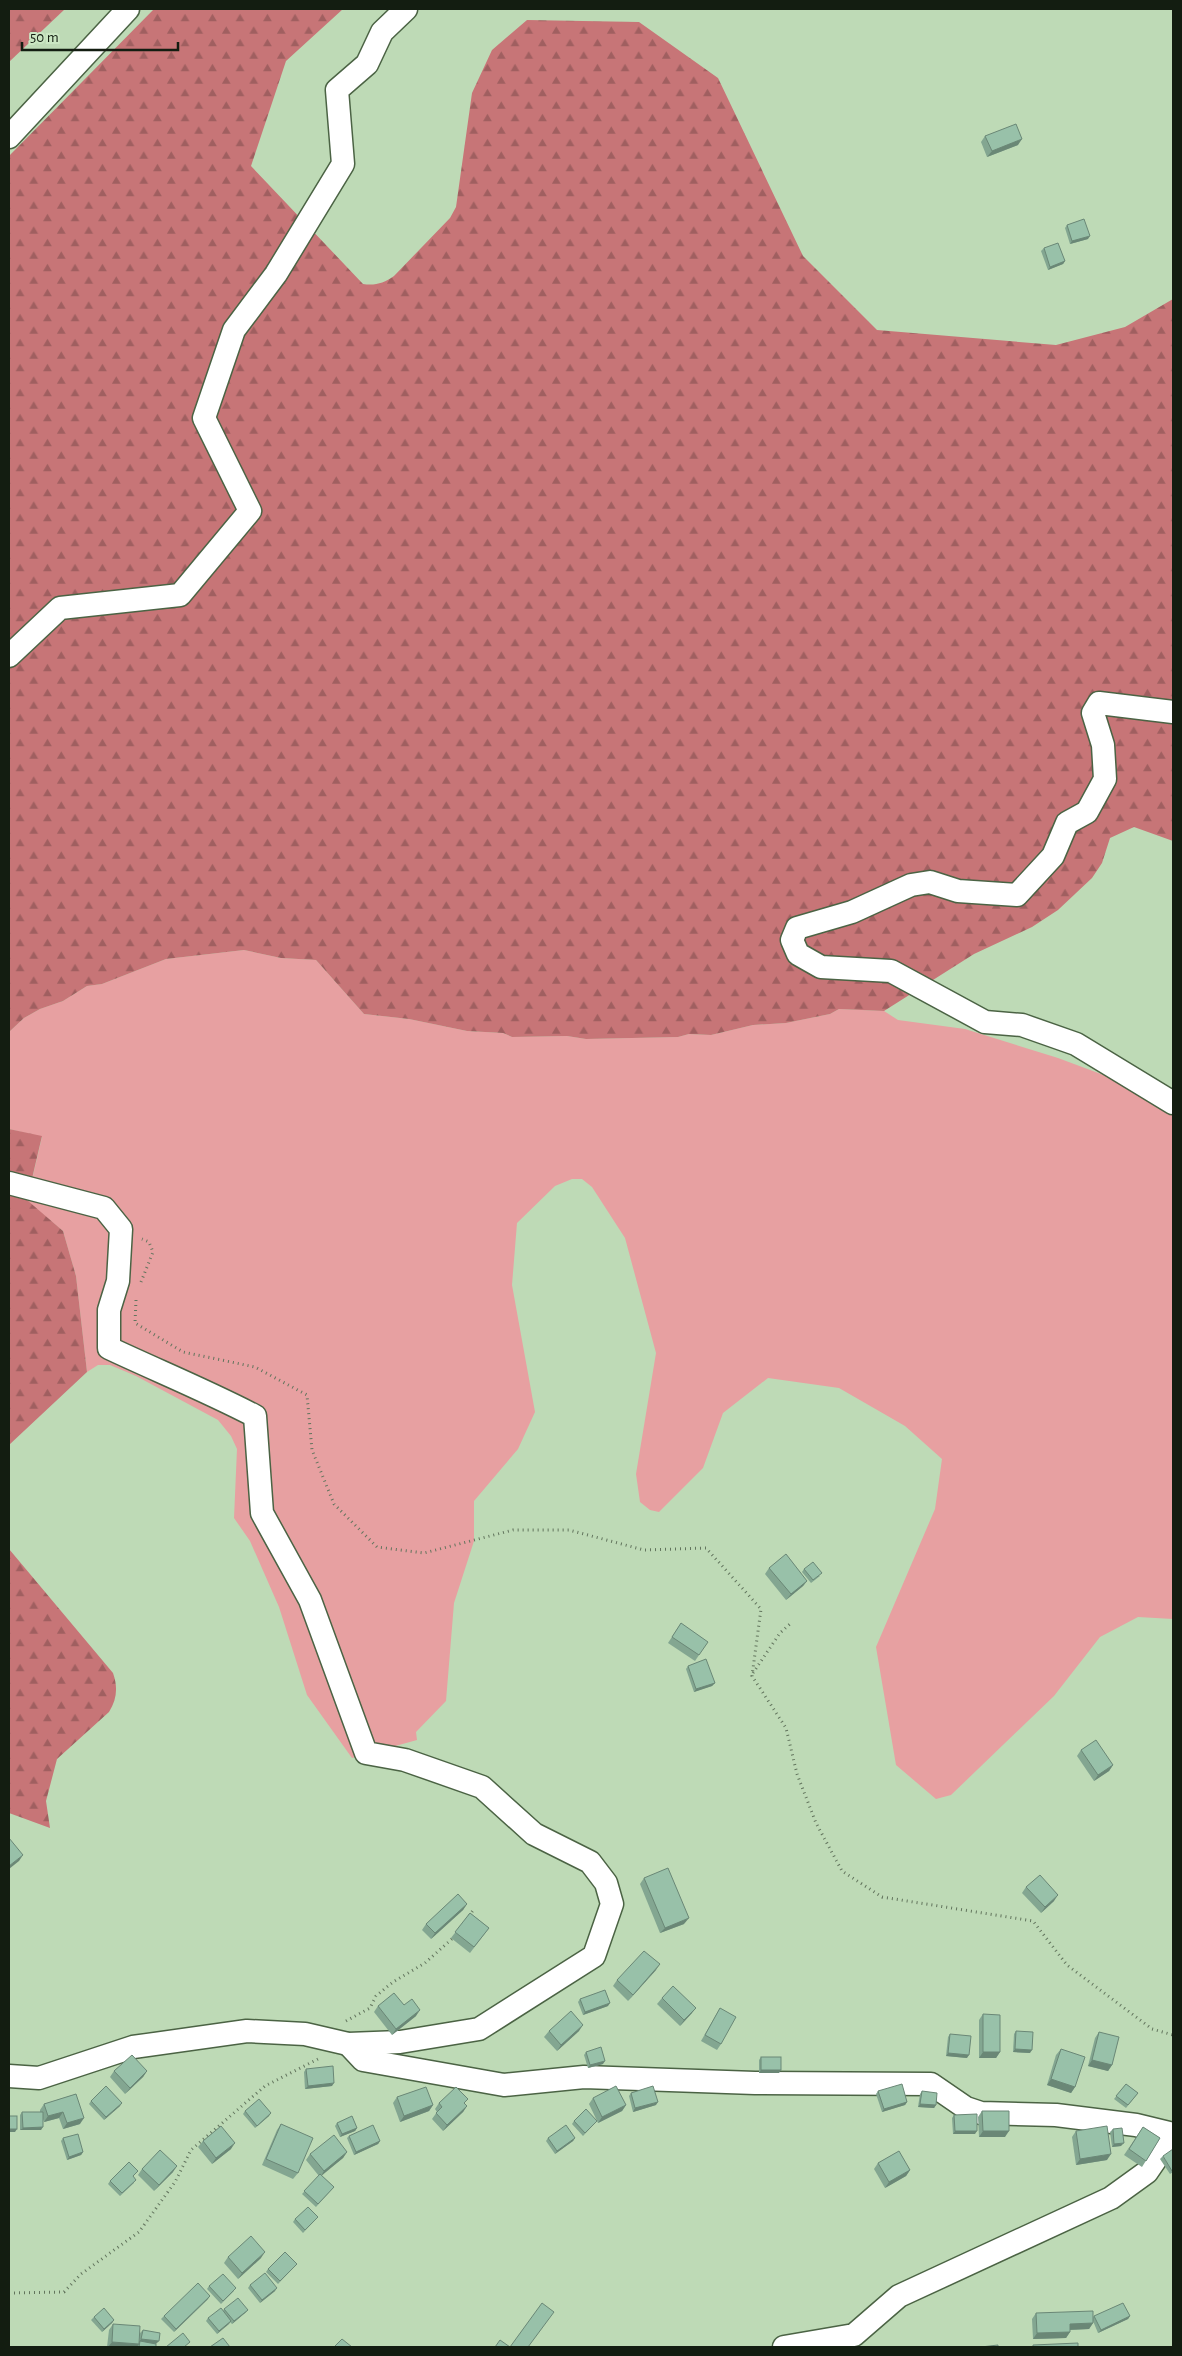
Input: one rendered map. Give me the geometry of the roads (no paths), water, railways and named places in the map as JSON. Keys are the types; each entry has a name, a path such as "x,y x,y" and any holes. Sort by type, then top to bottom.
{"street":[{"path":"9,137 128,9"},
{"path":"9,656 60,608 180,595 250,511 204,418 234,330 276,274 344,164 337,90 367,64 382,32 406,9"},
{"path":"1173,712 1099,703 1093,712 1103,745 1105,779 1087,812 1067,823 1053,856 1017,895 958,891 930,882 911,884 852,912 797,928 792,940 798,954 821,968 891,972 985,1022 1022,1025 1076,1044 1173,1103"},
{"path":"9,1182 104,1208 121,1229 118,1281 109,1310 109,1348 164,1374 210,1392 255,1416 262,1513 310,1600 366,1753 404,1760 482,1787 534,1834 590,1862 606,1883 612,1904 594,1956 479,2029 400,2042 344,2034 247,2031 133,2047 39,2078 9,2076"},
{"path":"344,2034 363,2060 504,2085 584,2077 755,2083 931,2084 966,2108 980,2113 1056,2115 1136,2124 1173,2134 1147,2172 1111,2198 899,2296 854,2335 784,2347"}]}
